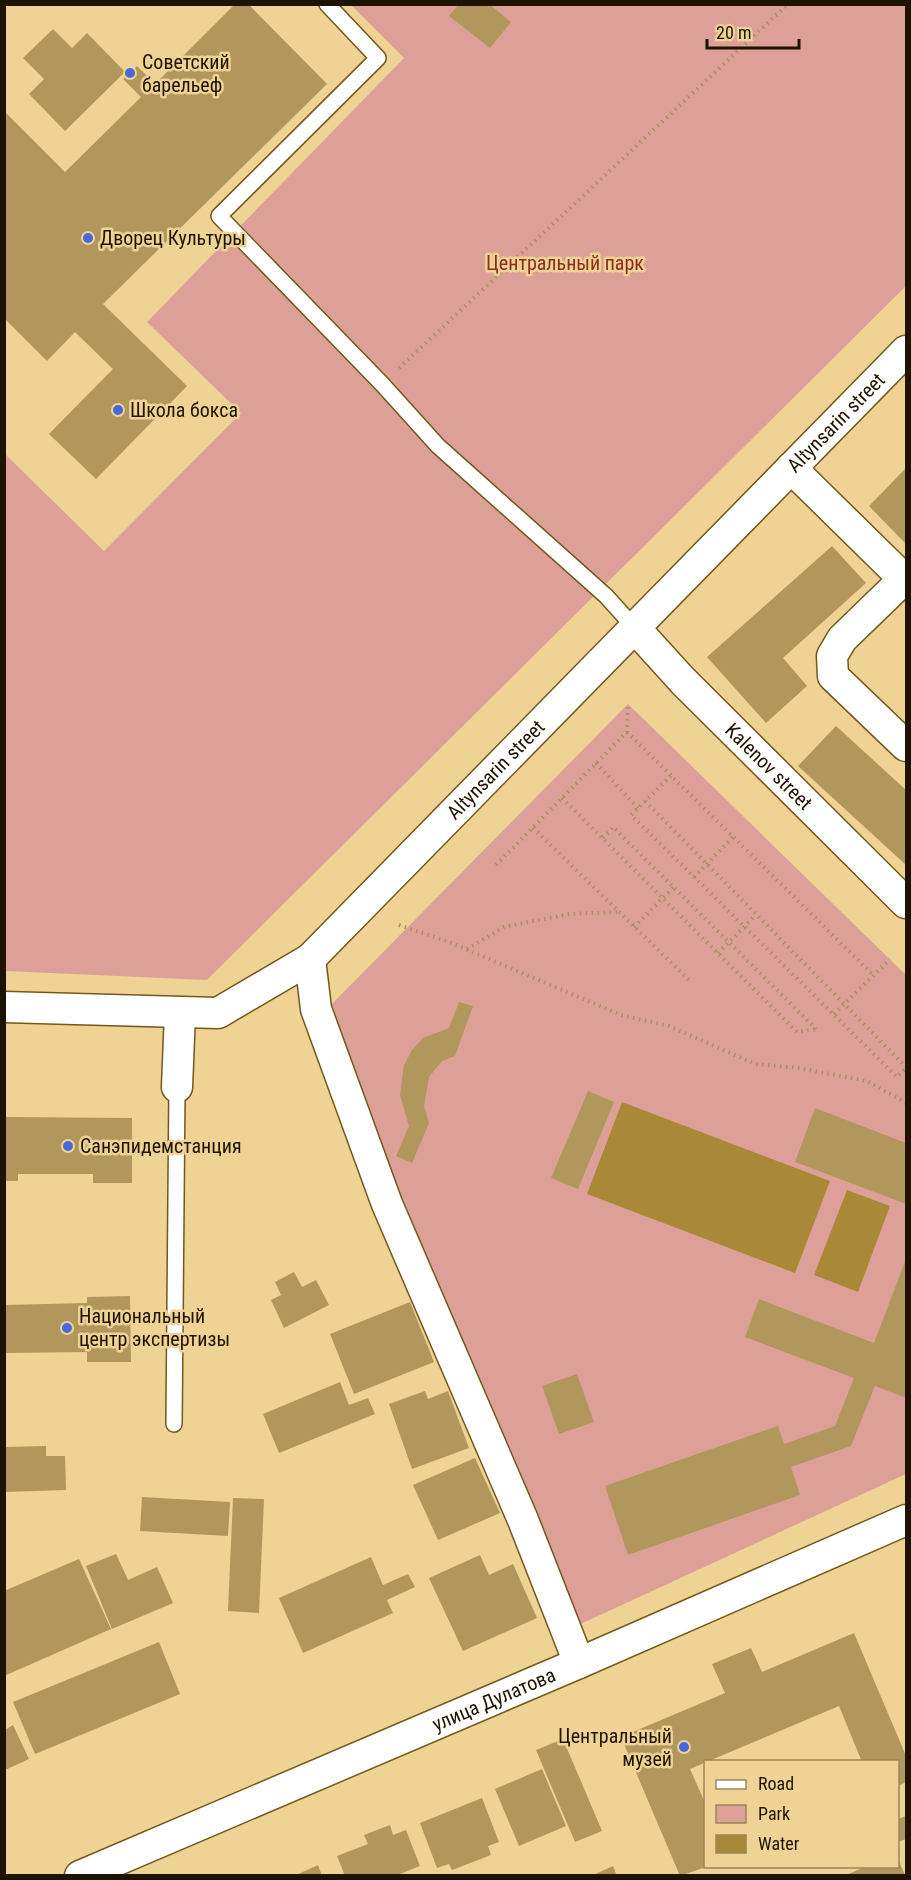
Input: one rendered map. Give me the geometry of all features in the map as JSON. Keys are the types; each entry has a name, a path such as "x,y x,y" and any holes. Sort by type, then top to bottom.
{"street":[{"name":"Altynsarin street","path":"4,1007 218,1013 310,959 906,351"},
{"path":"791,468 905,578 843,639 832,656 833,676 906,746"},
{"name":"Kalenov street","path":"634,627 683,681 906,903"},
{"path":"310,959 316,1009 387,1204 523,1520 579,1664"},
{"path":"177,1087 180,1013"},
{"name":"улица Дулатова","path":"80,1875 579,1664 906,1520"}],"lane":[{"path":"327,4 378,58 219,216 382,384 438,446 606,596 634,627"},
{"path":"174,1424 177,1087"}],"path":[{"path":"382,384 788,4"},
{"path":"496,865 627,732 628,704"},
{"path":"627,732 874,976"},
{"path":"596,763 638,808"},
{"path":"645,801 906,1068 897,1077 631,815 645,801 671,776"},
{"path":"562,798 797,1032 816,1029 613,827 603,838"},
{"path":"533,828 692,983"},
{"path":"694,877 733,837"},
{"path":"634,927 674,887"},
{"path":"467,949 504,927 569,914 618,912"},
{"path":"718,953 756,915"},
{"path":"399,925 467,949 621,1016 669,1026 755,1064 799,1068 867,1081 906,1102"},
{"path":"834,1014 890,959"}],"green space":[{"name":"Центральный парк","path":"351,5 906,5 906,286 207,980 5,971 4,453 104,551 241,413 147,322 404,58"},
{"path":"628,704 906,975 906,1474 574,1627 325,1011"}],"water":[{"path":"622,1102 830,1181 795,1273 587,1194"},
{"path":"847,1190 890,1206 858,1292 814,1275"}],"building":[{"name":"Дворец Культуры","path":"235,4 248,4 327,84 103,304 187,386 96,479 49,434 113,369 75,332 47,361 4,318 4,111 65,172 141,97 123,79 137,66 155,84"},
{"path":"459,4 489,4 511,22 490,48 449,16"},
{"path":"53,29 72,48 87,33 125,72 65,131 29,94 44,79 23,58"},
{"path":"906,468 906,544 869,506"},
{"path":"832,546 866,583 783,658 807,686 766,723 707,657"},
{"path":"836,726 906,790 906,865 798,766"},
{"path":"459,1002 473,1006 455,1056 442,1061 429,1077 424,1106 429,1123 412,1163 396,1156 409,1126 400,1095 404,1065 412,1050 423,1038 449,1028"},
{"path":"588,1091 614,1102 578,1189 551,1178"},
{"path":"815,1108 906,1143 906,1204 795,1162"},
{"name":"Санэпидемстанция","path":"4,1117 132,1118 132,1183 93,1183 93,1174 18,1174 18,1181 4,1181"},
{"path":"906,1259 906,1398 875,1386 851,1446 791,1467 800,1495 628,1555 605,1486 778,1426 784,1444 835,1426 854,1378 745,1337 759,1299 874,1343"},
{"path":"294,1272 302,1287 316,1280 329,1305 284,1328 271,1300 281,1295 275,1282"},
{"name":"Национальный центр экспертизы","path":"130,1296 131,1362 87,1362 87,1352 4,1353 4,1305 87,1303 87,1297"},
{"path":"410,1302 434,1362 354,1394 330,1334"},
{"path":"577,1374 594,1422 559,1434 542,1386"},
{"path":"340,1382 349,1405 368,1398 375,1414 279,1453 263,1414"},
{"path":"425,1391 428,1399 448,1391 469,1448 412,1469 389,1404"},
{"path":"46,1446 46,1456 65,1456 66,1490 4,1492 4,1447"},
{"path":"475,1458 500,1513 438,1540 413,1485"},
{"path":"142,1497 230,1502 228,1536 140,1531"},
{"path":"233,1498 264,1499 259,1613 228,1611"},
{"path":"116,1554 128,1580 157,1567 173,1603 112,1629 86,1566"},
{"path":"480,1555 489,1575 513,1564 537,1618 463,1651 429,1578"},
{"path":"371,1557 383,1585 408,1574 415,1587 387,1600 393,1613 303,1653 279,1598"},
{"path":"79,1559 111,1629 4,1676 4,1591"},
{"name":"Центральный музей","path":"854,1633 906,1756 906,1782 899,1786 899,1760 861,1760 839,1706 711,1760 704,1760 704,1763 690,1769 704,1800 704,1868 680,1876 621,1737 725,1693 712,1664 751,1648 762,1672"},
{"path":"159,1642 180,1694 35,1754 13,1702"},
{"path":"13,1725 29,1759 5,1770 5,1730"},
{"path":"563,1739 602,1831 575,1842 536,1750"},
{"path":"542,1769 566,1826 519,1846 495,1789"},
{"path":"482,1798 499,1842 488,1846 491,1855 452,1870 449,1864 437,1868 420,1823"},
{"path":"906,1816 906,1839 899,1842 899,1819"},
{"path":"390,1825 393,1835 406,1830 420,1866 395,1876 345,1876 337,1856 368,1844 364,1835"},
{"path":"899,1861 905,1875 846,1875 862,1868 899,1868"},
{"path":"318,1865 322,1876 294,1876"},
{"path":"613,1866 617,1876 591,1876"}],"place":[{"name":"Советский барельеф","path":"130,73"},
{"name":"Дворец Культуры","path":"88,238"},
{"name":"Школа бокса","path":"118,410"},
{"name":"Санэпидемстанция","path":"68,1146"},
{"name":"Национальный центр экспертизы","path":"67,1328"},
{"name":"Центральный музей","path":"684,1747"}]}
